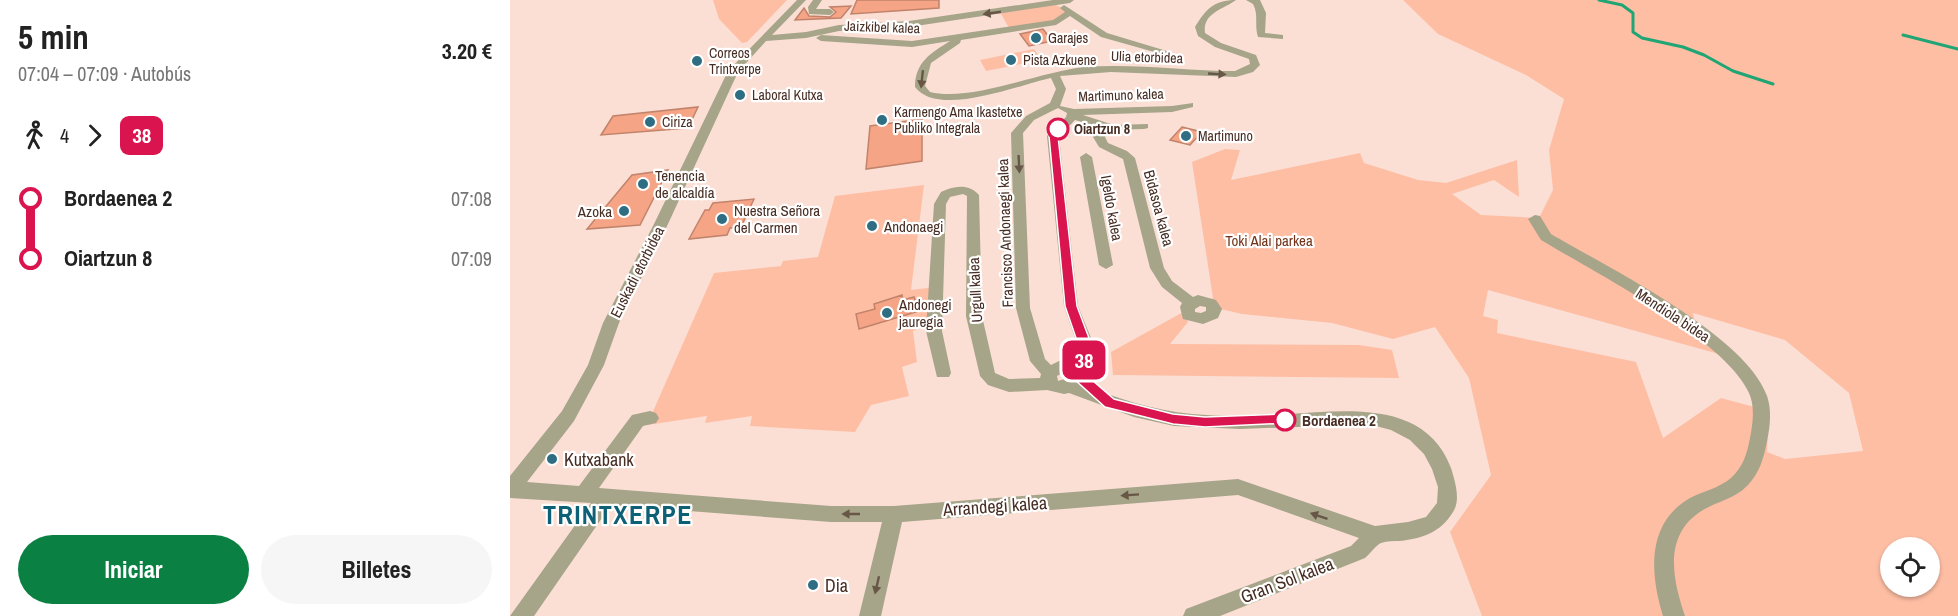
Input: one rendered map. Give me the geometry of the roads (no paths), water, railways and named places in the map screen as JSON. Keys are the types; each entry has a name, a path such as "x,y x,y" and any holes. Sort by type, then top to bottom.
{"street":[{"name":"Euskadi etorbidea","path":"510,490 568,416 599,359 611,323 661,224 733,71 779,21 794,0"},
{"name":"Euskadi etorbidea","path":"779,21 789,15 802,0"},
{"path":"818,0 812,7 812,12 830,12"},
{"path":"763,38 806,35 830,29 909,24 1070,0"},
{"name":"Ulia etorbidea","path":"956,38 957,41 937,51 924,63 920,84 921,89 926,93 944,97 966,96 1054,75 1112,69 1224,74 1250,70 1255,65 1252,57 1218,45 1201,34 1200,27 1209,12 1232,0"},
{"path":"1250,0 1257,2 1262,13 1261,35 1280,37"},
{"path":"1056,3 1104,35 1165,52"},
{"name":"Jaizkibel kalea","path":"806,35 912,44 1056,22 1071,12"},
{"path":"821,38 818,36 830,29"},
{"path":"1054,75 1061,89 1055,105"},
{"name":"Martimuno kalea","path":"1055,105 1072,114 1172,109 1189,105"},
{"name":"Francisco Andonaegi kalea","path":"1049,378 1038,361 1023,308 1017,133 1030,118 1055,105"},
{"path":"1075,377 1085,358 1083,338 1071,306 1053,136 1072,114 1105,127 1144,126"},
{"name":"Bidasoa kalea","path":"1105,127 1100,137 1103,146 1123,153 1129,158 1157,268 1167,284 1191,303"},
{"name":"Igeldo kalea","path":"1086,157 1106,265"},
{"name":"Urgull kalea","path":"943,373 934,331 940,204 945,195 954,191 968,192 973,195 974,316 988,376 993,381 1008,386 1049,378"},
{"name":"Mendiola bidea","path":"1535,219 1546,237 1668,310 1713,340 1759,395 1761,418 1756,455 1749,471 1737,484 1695,504 1682,515 1663,549 1662,573 1674,616"},
{"path":"1049,378 1062,366 1071,366 1075,377 1110,403 1173,419 1205,422 1353,418 1376,419 1396,424 1416,435 1430,449 1442,467 1447,487 1446,506 1432,524 1408,531 1375,535"},
{"path":"583,495 638,420 650,418"},
{"name":"Arrandegi kalea","path":"510,490 831,514 894,514 1238,487 1375,535"},
{"path":"521,616 606,497"},
{"path":"870,616 894,514"},
{"name":"Gran Sol kalea","path":"1194,616 1358,552 1375,535"}],"waterway":[{"path":"1599,0 1622,5 1633,13 1633,32 1642,38 1683,47 1704,55 1733,71 1773,84"},
{"path":"1903,35 1958,49"}],"place":[{"name":"Garajes","path":"1036,38"},
{"name":"Pista Azkuene","path":"1011,60"},
{"name":"Correos Trintxerpe","path":"697,61"},
{"name":"Laboral Kutxa","path":"740,95"},
{"name":"Karmengo Ama Ikastetxe Publiko Integrala","path":"882,120"},
{"name":"Ciriza","path":"650,122"},
{"name":"Oiartzun 8","path":"1058,129"},
{"name":"Martimuno","path":"1186,136"},
{"name":"Tenencia de alcaldía","path":"643,184"},
{"name":"Azoka","path":"624,211"},
{"name":"Nuestra Señora del Carmen","path":"722,219"},
{"name":"Andonaegi","path":"872,226"},
{"name":"Andonegi jauregia","path":"887,313"},
{"name":"Bordaenea 2","path":"1285,420"},
{"name":"Kutxabank","path":"552,459"},
{"name":"Dia","path":"813,585"}],"district":[{"name":"TRINTXERPE","path":"618,514"}],"park label":[{"name":"Toki Alai parkea","path":"1269,240"}]}
